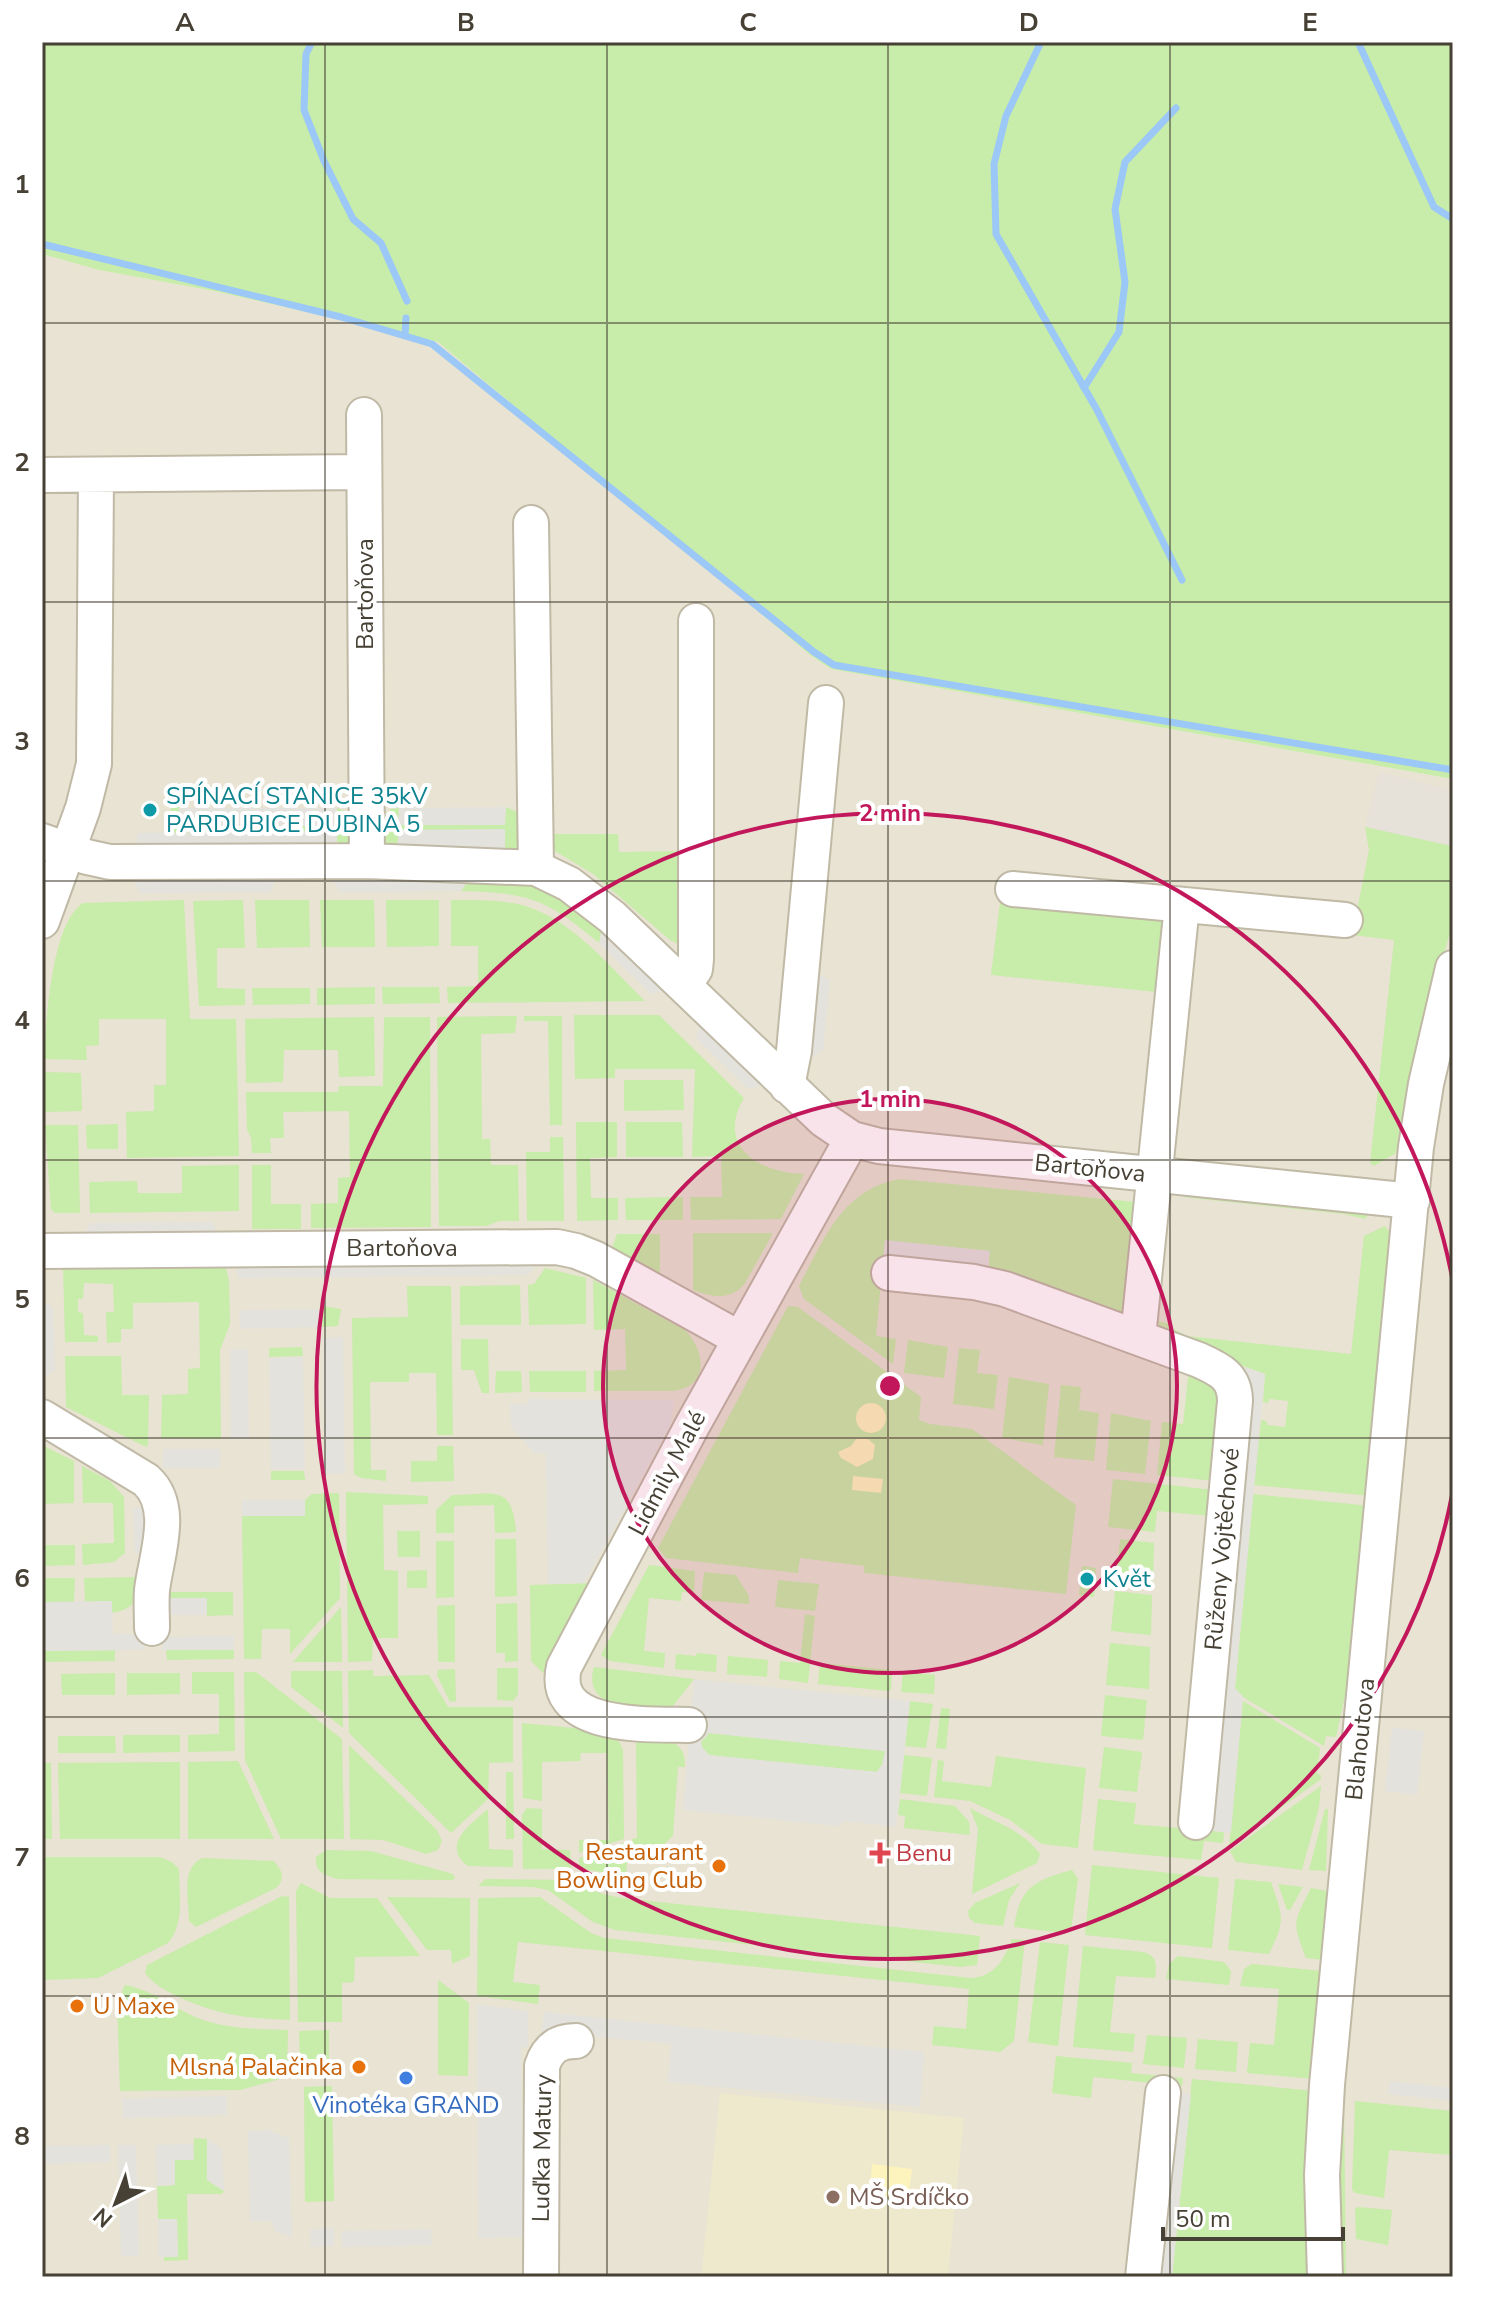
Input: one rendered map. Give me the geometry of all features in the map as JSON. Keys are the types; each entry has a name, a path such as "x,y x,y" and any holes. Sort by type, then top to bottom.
{"street":[{"name":"Bartoňova","path":"364,415 367,861"},
{"path":"42,475 364,472"},
{"path":"42,921 54,846 89,784 96,744 96,475"},
{"path":"531,523 536,868"},
{"path":"684,985 695,969 696,959 696,621"},
{"path":"787,1086 794,1051 826,703"},
{"name":"Bartoňova","path":"54,846 110,862 367,861 536,868 587,897 824,1120 852,1139 879,1146 1412,1201"},
{"path":"1013,889 1345,920"},
{"path":"1138,1337 1182,905"},
{"name":"Blahoutova","path":"1325,2277 1322,2175 1328,2072 1416,1147 1426,1084 1453,968"},
{"name":"Lidmily Malé","path":"689,1725 624,1722 587,1713 566,1697 561,1682 562,1673 740,1339 852,1139"},
{"name":"Bartoňova","path":"42,1251 557,1247 596,1259 740,1339"},
{"name":"Růženy Vojtěchové","path":"889,1273 990,1284 1138,1337 1221,1370 1229,1378 1235,1393 1196,1822"},
{"path":"42,1417 146,1480 156,1490 161,1511 161,1545 152,1590 152,1628"},
{"name":"Luďka Matury","path":"541,2277 542,2066 551,2049 559,2043 576,2041"},
{"path":"1143,2277 1163,2093"}],"shaded area":[{"path":"42,254 99,270 214,291 438,342 810,655 831,669 1453,779 1453,2277 42,2277"},
{"path":"1379,772 1453,791 1452,846 1365,827"},
{"path":"506,807 505,825 398,825 399,808"},
{"path":"179,808 337,808 337,826 179,827"},
{"path":"505,829 505,852 397,849 399,830"},
{"path":"337,831 337,849 137,851 137,833"},
{"path":"329,874 473,874 461,891 340,892"},
{"path":"278,875 270,892 140,893 131,876"},
{"path":"603,924 670,988 651,994 599,943"},
{"path":"812,971 830,980 823,1051 804,1061"},
{"path":"701,1018 768,1083 748,1089 696,1038"},
{"path":"213,1222 219,1239 82,1240 90,1223"},
{"path":"885,1240 990,1251 987,1274 883,1264"},
{"path":"540,1259 528,1275 239,1278 234,1261"},
{"path":"42,1300 53,1307 55,1371 42,1378"},
{"path":"322,1309 322,1327 240,1329 239,1310"},
{"path":"343,1337 345,1474 325,1474 323,1338"},
{"path":"230,1349 248,1349 249,1439 231,1439"},
{"path":"303,1357 305,1470 271,1470 269,1358"},
{"path":"1245,1367 1265,1374 1235,1688 1243,1697 1231,1833 1205,1830"},
{"path":"528,1399 674,1400 670,1426 584,1583 548,1584 546,1454 534,1453 511,1427 510,1404 527,1404"},
{"path":"163,1449 220,1449 220,1468 163,1468"},
{"path":"242,1500 305,1500 305,1516 242,1516"},
{"path":"133,1508 151,1508 153,1554 135,1554"},
{"path":"167,1598 207,1598 207,1615 167,1615"},
{"path":"112,1601 113,1634 144,1634 145,1650 42,1651 42,1602"},
{"path":"234,1636 234,1650 162,1650 162,1637"},
{"path":"694,1679 910,1701 896,1827 846,1821 838,1826 683,1810","holes":["709,1733 885,1751 877,1772 709,1755 701,1742"]},
{"path":"1392,1728 1424,1731 1417,1795 1385,1791"},
{"path":"477,2004 528,2011 528,2047 521,2048 523,2237 478,2238"},
{"path":"544,2012 924,2052 920,2107 668,2082 671,2044 542,2031"},
{"path":"1390,2081 1453,2088 1453,2101 1388,2094"},
{"path":"1174,2092 1191,2094 1172,2277 1155,2277"},
{"name":"MŠ Srdíčko","path":"720,2093 964,2118 948,2277 701,2277"},
{"path":"227,2096 227,2115 123,2118 122,2099"},
{"path":"266,2129 289,2138 292,2237 274,2231 272,2221 250,2221 248,2131"},
{"path":"207,2139 222,2149 224,2191 207,2180"},
{"path":"193,2144 194,2160 175,2160 175,2185 157,2186 156,2145"},
{"path":"110,2145 110,2162 42,2164 42,2146"},
{"path":"118,2145 136,2145 139,2256 121,2256"},
{"path":"158,2219 177,2219 178,2257 158,2257"},
{"path":"334,2228 334,2246 311,2247 310,2229"},
{"path":"431,2229 432,2245 342,2247 341,2231"}],"green space":[{"path":"42,42 1453,42 1453,779 831,669 810,655 438,342 214,291 99,270 42,254"},
{"path":"171,787 179,788 179,827 337,825 337,808 350,813 354,839 349,845 337,849 337,831 171,833"},
{"path":"506,807 520,813 519,847 505,852 505,830 399,831 397,849 382,840 381,819 391,809 399,808 398,825 504,825"},
{"path":"1365,827 1452,846 1453,843 1453,920 1433,998 1411,1133 1399,1133 1396,1153 1374,1166 1370,1163 1394,940 1352,935 1369,850"},
{"path":"545,834 618,834 619,852 684,851 686,948 670,940 593,874 545,845"},
{"path":"473,874 540,884 603,924 599,943 565,917 536,901 504,894 461,891"},
{"path":"1001,894 1161,919 1166,926 1166,993 991,975"},
{"path":"184,900 190,1019 236,1019 239,1156 127,1158 126,1112 154,1111 154,1085 166,1085 166,1019 99,1019 99,1045 86,1046 87,1060 44,1059 57,952 72,914 83,903"},
{"path":"243,900 245,948 217,948 217,988 245,989 245,1005 199,1006 193,901"},
{"path":"255,900 309,900 310,947 257,948"},
{"path":"320,900 374,900 375,947 322,947"},
{"path":"386,900 439,900 439,946 387,947"},
{"path":"451,900 512,903 547,915 592,948 645,1001 448,1003 447,987 478,986 478,946 451,946"},
{"path":"375,987 375,1004 317,1005 317,988"},
{"path":"382,987 439,987 440,1003 383,1004"},
{"path":"252,988 310,988 310,1004 253,1005"},
{"path":"574,1015 659,1015 744,1098 736,1115 735,1130 747,1154 772,1169 804,1174 781,1219 691,1220 690,1197 722,1197 721,1156 692,1157 695,1069 615,1069 615,1078 575,1079"},
{"path":"517,1016 515,1033 481,1034 482,1139 490,1139 491,1165 518,1165 519,1221 499,1221 486,1226 439,1226 437,1017"},
{"path":"524,1016 562,1016 562,1125 550,1125 548,1021 524,1021"},
{"path":"374,1017 375,1076 339,1077 338,1050 284,1050 283,1082 246,1083 245,1019"},
{"path":"384,1017 430,1017 431,1227 311,1228 311,1204 338,1203 338,1178 350,1177 349,1111 283,1112 284,1138 270,1138 271,1153 252,1153 247,1129 246,1092 338,1092 339,1086 383,1086"},
{"path":"44,1072 81,1073 82,1111 45,1112"},
{"path":"624,1080 683,1080 684,1110 624,1111"},
{"path":"576,1122 617,1122 617,1157 590,1158 591,1198 618,1198 618,1220 577,1221"},
{"path":"626,1122 682,1122 683,1157 626,1157"},
{"path":"118,1124 118,1149 87,1149 86,1125"},
{"path":"45,1125 78,1125 80,1213 55,1213 51,1209"},
{"path":"550,1137 563,1137 564,1221 527,1221 526,1152 550,1152"},
{"path":"239,1165 239,1211 90,1213 89,1182 137,1181 138,1193 182,1193 182,1166"},
{"path":"252,1165 271,1165 271,1204 301,1204 301,1229 252,1229"},
{"path":"900,1179 1135,1202 1124,1313 1105,1317 989,1271 989,1251 885,1241 876,1336 896,1339 893,1364 804,1299 799,1286 827,1234 849,1205 863,1193"},
{"path":"1202,1192 1369,1214 1365,1219 1344,1214 1182,1197"},
{"path":"683,1197 683,1220 626,1220 625,1198"},
{"path":"1385,1226 1395,1239 1372,1496 1254,1485 1261,1420 1267,1421 1267,1425 1285,1427 1288,1401 1269,1399 1268,1403 1263,1402 1265,1374 1175,1342 1165,1335 1157,1321 1170,1324 1170,1327 1187,1336 1351,1354 1364,1236"},
{"path":"693,1233 772,1235 744,1285 732,1294 720,1296 693,1290"},
{"path":"617,1234 660,1234 660,1276 610,1254"},
{"path":"224,1261 229,1280 230,1324 220,1350 221,1439 161,1438 162,1395 188,1394 188,1369 200,1368 199,1302 133,1303 133,1329 121,1329 121,1342 107,1343 106,1312 114,1312 113,1284 84,1283 83,1299 78,1299 78,1312 83,1313 84,1335 98,1336 98,1342 65,1342 63,1265"},
{"path":"545,1268 586,1278 586,1324 529,1325 528,1285 534,1284"},
{"path":"593,1280 685,1330 700,1358 701,1367 693,1383 672,1391 594,1391 594,1371 626,1370 625,1329 594,1330"},
{"path":"520,1285 521,1325 460,1325 460,1286"},
{"path":"407,1286 451,1286 453,1435 437,1435 436,1373 409,1373 409,1382 370,1382 371,1470 386,1470 386,1481 361,1478 354,1474 352,1318 408,1317"},
{"path":"321,1306 341,1309 338,1326 322,1327"},
{"path":"788,1306 798,1307 921,1397 919,1420 972,1429 1076,1505 1066,1594 864,1573 864,1566 800,1558 798,1573 666,1558 658,1548"},
{"path":"461,1339 488,1339 489,1393 482,1393 474,1370 461,1370"},
{"path":"908,1340 948,1347 944,1378 904,1373"},
{"path":"302,1347 303,1356 269,1357 269,1348"},
{"path":"959,1348 980,1350 977,1373 998,1375 994,1409 953,1404"},
{"path":"65,1356 121,1356 122,1395 149,1395 146,1447 66,1407"},
{"path":"1189,1370 1221,1389 1215,1481 1157,1475 1162,1422 1183,1424"},
{"path":"496,1371 521,1371 522,1392 495,1393"},
{"path":"529,1371 586,1371 586,1392 530,1392"},
{"path":"1009,1377 1049,1384 1043,1445 1002,1438"},
{"path":"1061,1385 1081,1387 1079,1410 1099,1413 1094,1461 1054,1457"},
{"path":"1111,1413 1151,1421 1145,1474 1106,1470"},
{"path":"42,1445 74,1461 74,1503 42,1504"},
{"path":"437,1446 453,1446 454,1481 411,1482 411,1461 437,1461"},
{"path":"82,1466 110,1481 124,1497 125,1553 114,1562 83,1565 82,1544 114,1543 113,1503 83,1503"},
{"path":"271,1471 304,1471 305,1480 271,1480"},
{"path":"1113,1479 1214,1490 1212,1516 1157,1511 1155,1532 1108,1527"},
{"path":"346,1492 428,1496 428,1504 383,1505 384,1570 398,1571 398,1638 373,1638 372,1661 348,1662"},
{"path":"339,1493 340,1598 290,1654 290,1629 262,1629 261,1659 244,1659 242,1516 305,1516 305,1500 312,1494"},
{"path":"489,1494 505,1498 514,1516 516,1532 495,1533 494,1505 454,1506 454,1533 436,1533 436,1510 452,1495"},
{"path":"1253,1494 1371,1506 1355,1650 1336,1737 1326,1736 1324,1746 1243,1697 1235,1688"},
{"path":"397,1531 420,1531 420,1557 398,1557"},
{"path":"495,1539 516,1539 517,1596 495,1597"},
{"path":"1120,1539 1154,1543 1153,1584 1116,1580"},
{"path":"436,1541 454,1541 454,1597 436,1598"},
{"path":"42,1545 75,1545 75,1565 42,1566"},
{"path":"649,1565 695,1571 694,1593 682,1592 681,1601 649,1598 644,1651 665,1653 664,1668 610,1661 601,1655"},
{"path":"1082,1566 1096,1568 1094,1597 1079,1595"},
{"path":"427,1570 427,1588 407,1588 407,1571"},
{"path":"704,1572 736,1575 749,1596 749,1604 701,1600"},
{"path":"140,1577 134,1602 126,1609 112,1613 112,1601 85,1602 84,1578"},
{"path":"42,1578 75,1578 74,1602 42,1602"},
{"path":"778,1580 819,1584 815,1611 775,1607"},
{"path":"597,1583 549,1668 543,1673 531,1661 530,1585"},
{"path":"1115,1591 1152,1595 1151,1635 1111,1631"},
{"path":"167,1592 233,1592 233,1615 207,1616 207,1598 167,1598"},
{"path":"517,1603 518,1661 505,1662 505,1653 496,1653 496,1604"},
{"path":"455,1605 455,1662 438,1662 437,1606"},
{"path":"341,1607 342,1662 293,1662"},
{"path":"805,1614 815,1616 808,1683 779,1679 780,1661 800,1663"},
{"path":"1110,1643 1150,1647 1149,1689 1106,1685"},
{"path":"115,1650 115,1661 42,1662 42,1651"},
{"path":"166,1650 234,1650 234,1659 167,1660"},
{"path":"697,1653 717,1655 716,1672 675,1669 676,1654 696,1656"},
{"path":"728,1656 768,1660 767,1677 727,1674"},
{"path":"820,1663 892,1670 891,1689 818,1684"},
{"path":"594,1667 694,1679 665,1716 604,1700 593,1683"},
{"path":"497,1668 518,1668 518,1694 513,1701 497,1700"},
{"path":"455,1669 456,1701 450,1702 437,1675 438,1670"},
{"path":"373,1670 373,1676 429,1675 448,1707 513,1707 513,1762 489,1763 488,1799 451,1833 349,1733 348,1671"},
{"path":"291,1671 342,1671 343,1728 291,1687"},
{"path":"192,1672 234,1672 235,1751 188,1752 188,1735 219,1734 219,1694 192,1694"},
{"path":"244,1672 256,1672 342,1739 344,1839 281,1839 245,1760"},
{"path":"903,1672 935,1675 934,1694 901,1692"},
{"path":"115,1673 115,1695 62,1695 61,1674"},
{"path":"127,1673 180,1673 180,1694 127,1695"},
{"path":"1105,1695 1147,1700 1145,1720 1142,1720 1145,1721 1143,1740 1101,1736"},
{"path":"910,1701 933,1704 926,1748 905,1746"},
{"path":"1243,1701 1320,1748 1317,1774 1321,1775 1321,1779 1229,1845"},
{"path":"941,1708 950,1709 946,1749 936,1748"},
{"path":"522,1723 605,1731 618,1739 623,1750 624,1839 579,1853 579,1840 609,1840 607,1753 581,1753 580,1761 542,1762 542,1801 523,1798"},
{"path":"709,1733 885,1751 877,1772 708,1755 701,1742"},
{"path":"123,1735 180,1735 180,1752 123,1753"},
{"path":"58,1736 115,1736 116,1753 58,1753"},
{"path":"639,1738 671,1742 677,1745 684,1757 685,1767 678,1767 673,1836 659,1849 632,1847 632,1839 637,1838 636,1744"},
{"path":"349,1745 437,1830 442,1841 438,1850 426,1854 383,1840 350,1839"},
{"path":"1104,1747 1142,1752 1140,1771 1137,1772 1137,1792 1099,1788"},
{"path":"904,1755 932,1758 927,1796 900,1793"},
{"path":"996,1756 1086,1768 1078,1848 1042,1844 1010,1820 970,1801 934,1797 938,1760 944,1761 942,1781 991,1787"},
{"path":"238,1761 274,1839 188,1839 188,1762"},
{"path":"180,1762 180,1839 60,1839 58,1763"},
{"path":"42,1763 51,1763 52,1839 42,1839"},
{"path":"506,1772 513,1772 514,1839 506,1839"},
{"path":"1321,1786 1319,1807 1302,1870 1236,1862 1230,1851"},
{"path":"900,1799 955,1806 969,1822 970,1835 904,1828 905,1816 898,1815"},
{"path":"1098,1799 1136,1803 1132,1824 1224,1832 1223,1843 1204,1841 1201,1860 1093,1850"},
{"path":"527,1808 542,1809 542,1849 570,1850 571,1869 523,1869 522,1815"},
{"path":"970,1808 1025,1839 1040,1854 1037,1863 972,1894 978,1829"},
{"path":"488,1809 489,1849 513,1850 513,1867 468,1866 460,1858 457,1850 461,1835"},
{"path":"1325,1809 1328,1809 1326,1871 1309,1870"},
{"path":"629,1841 626,1875 579,1869 579,1858"},
{"path":"326,1850 371,1851 455,1877 453,1880 337,1879 317,1866 316,1857"},
{"path":"42,1857 160,1857 172,1862 179,1869 180,1899 177,1927 168,1943 98,1978 42,1980"},
{"path":"203,1858 274,1861 282,1878 276,1888 196,1927 189,1921 187,1885 191,1869"},
{"path":"1092,1865 1219,1878 1212,1948 1085,1935"},
{"path":"1072,1870 1078,1879 1071,1931 1064,1933 1014,1927 1021,1902 1032,1887 1049,1877"},
{"path":"486,1879 571,1880 621,1898 980,1936 977,1965 960,1967 615,1930 593,1922 548,1890 478,1886"},
{"path":"1235,1879 1271,1882 1281,1918 1269,1954 1228,1950"},
{"path":"301,1883 330,1898 377,1898 420,1956 355,1957 354,1982 342,1983 342,2022 298,2022 296,1891"},
{"path":"1020,1883 1009,1900 1003,1926 975,1923 969,1918 968,1911 975,1903"},
{"path":"1278,1884 1303,1887 1290,1910 1287,1910"},
{"path":"1311,1888 1328,1891 1324,1960 1306,1958 1298,1937 1296,1923"},
{"path":"282,1896 289,1897 290,2020 247,2017 209,2009 166,1991 145,1973 147,1965"},
{"path":"387,1897 470,1898 470,1956 452,1964 451,1950 427,1950"},
{"path":"540,1897 591,1933 604,1938 971,1978 986,1974 998,1966 1012,1939 1025,1940 1014,2041 1000,2052 932,2045 934,2026 966,2029 969,1989 518,1942 513,1982 540,1985 538,2004 477,1996 478,1898"},
{"path":"1040,1942 1069,1945 1058,2046 1028,2042"},
{"path":"1083,1946 1143,1952 1153,1958 1155,1978 1116,1976 1110,2032 1135,2034 1133,2052 1073,2047"},
{"path":"1178,1956 1224,1962 1231,1971 1229,1985 1166,1979 1169,1964"},
{"path":"1252,1964 1322,1971 1314,2079 1247,2073 1250,2043 1274,2045 1279,1989 1240,1986 1244,1969"},
{"path":"438,1980 469,2003 468,2076 438,2075"},
{"path":"125,1985 145,1991 200,2019 243,2028 288,2030 287,2077 240,2090 120,2091 117,2002"},
{"path":"329,2030 329,2067 300,2067 299,2031"},
{"path":"1147,2035 1187,2038 1184,2068 1143,2064"},
{"path":"1198,2039 1238,2042 1236,2072 1195,2069"},
{"path":"1056,2056 1132,2063 1131,2073 1183,2078 1182,2086 1093,2077 1091,2098 1052,2093"},
{"path":"1192,2079 1314,2091 1314,2277 1172,2277"},
{"path":"332,2086 334,2201 305,2202 304,2087"},
{"path":"1340,2100 1344,2101 1346,2277 1339,2277"},
{"path":"1355,2101 1453,2111 1453,2155 1389,2150 1384,2198 1355,2193 1352,2190"},
{"path":"194,2138 207,2139 207,2180 224,2191 222,2194 187,2194 188,2260 164,2261 164,2257 178,2256 177,2219 158,2219 157,2186 175,2185 174,2160 193,2160"},
{"path":"1355,2209 1392,2210 1388,2245 1356,2239"}],"sand":[{"path":"871,1403 877,1404 885,1412 885,1424 877,1432 871,1433 865,1432 857,1424 856,1418 857,1412 865,1404"},
{"path":"856,1439 868,1439 875,1445 873,1459 857,1467 841,1458 838,1452 851,1446"},
{"path":"853,1476 883,1479 881,1493 852,1490"},
{"path":"872,2164 912,2169 908,2200 869,2196"}],"waterway":[{"path":"312,42 306,54 304,110 324,161 353,219 381,243 407,301"},
{"path":"1041,42 1006,116 994,164 996,234 1097,410 1182,580"},
{"path":"1358,42 1434,207 1453,219"},
{"path":"1084,388 1119,332 1125,282 1115,209 1125,162 1176,108"},
{"path":"42,244 341,317 432,344 834,665 1453,770"},
{"path":"405,336 406,318"}],"place":[{"name":"SPÍNACÍ STANICE 35kV PARDUBICE DUBINA 5","path":"150,810"},
{"name":"Květ","path":"1087,1579"},
{"name":"Benu","path":"880,1853"},
{"name":"Restaurant Bowling Club","path":"719,1866"},
{"name":"U Maxe","path":"77,2006"},
{"name":"Mlsná Palačinka","path":"359,2067"},
{"name":"Vinotéka GRAND","path":"406,2078"},
{"name":"MŠ Srdíčko","path":"833,2197"}]}
